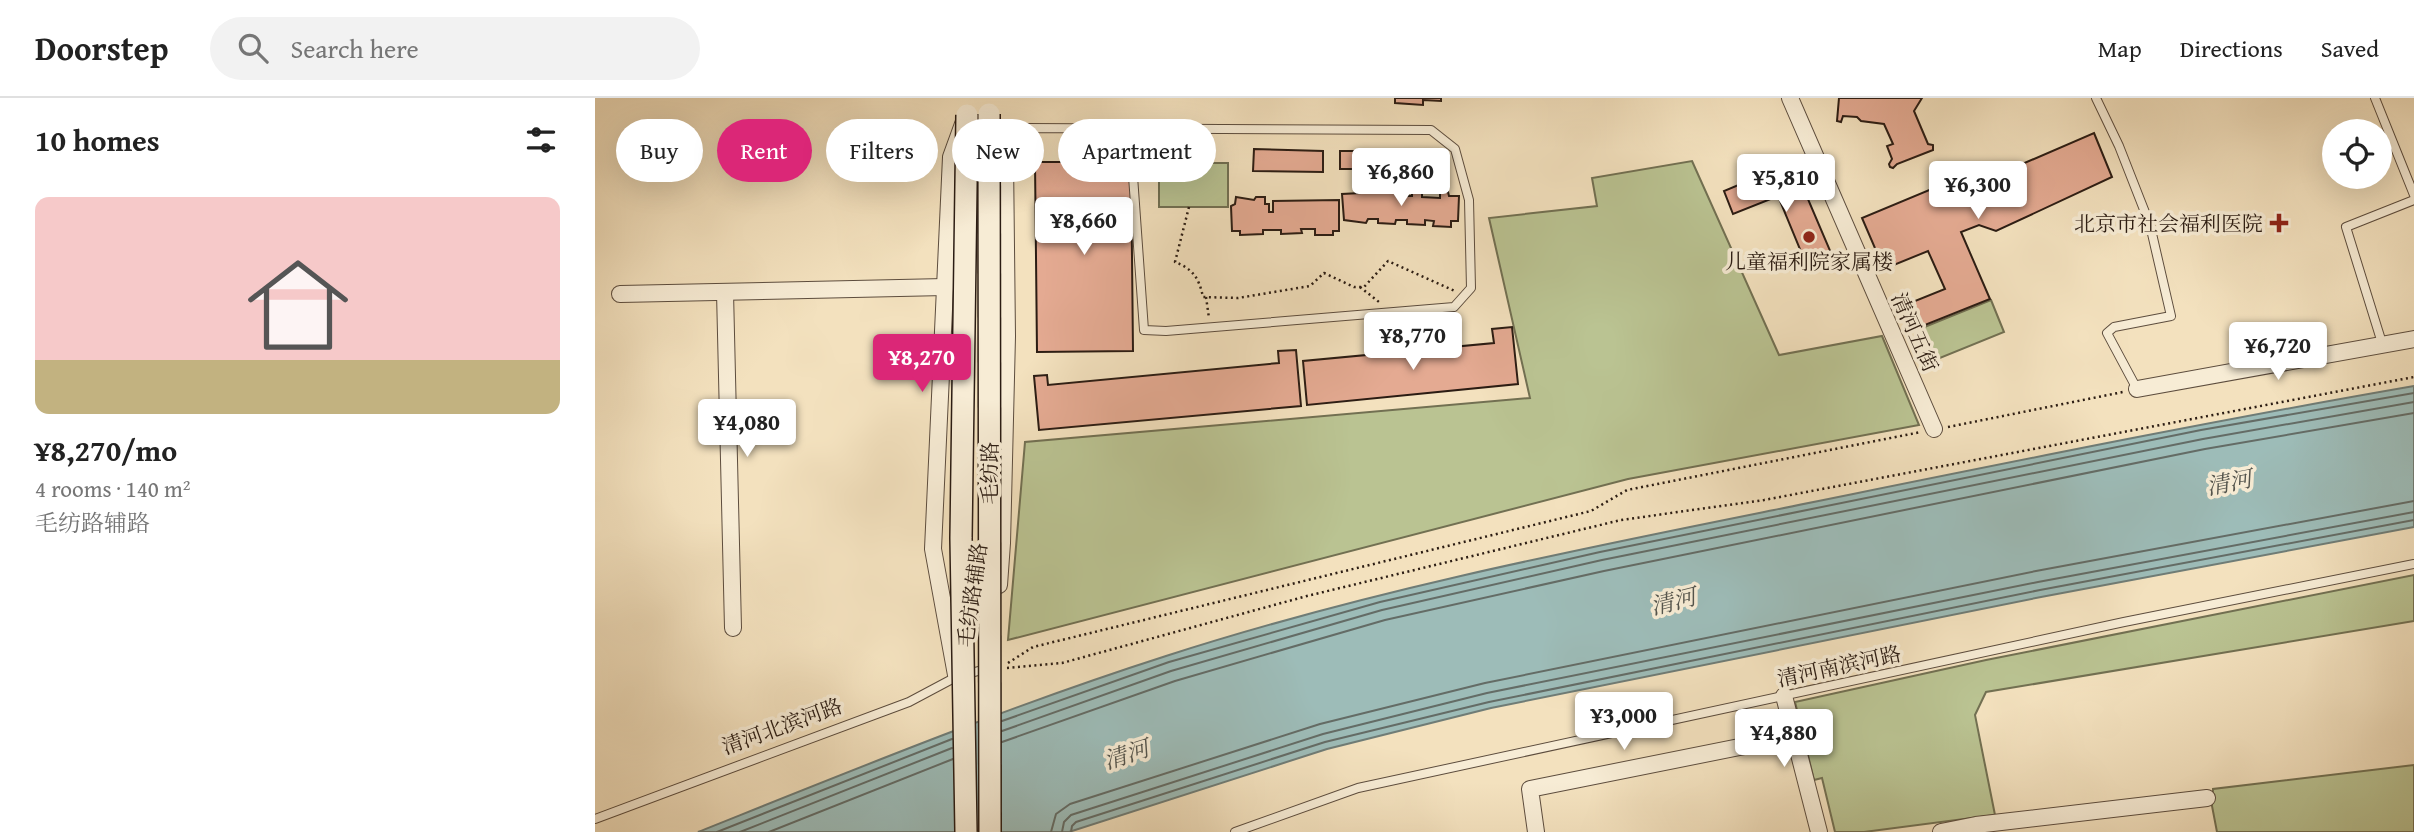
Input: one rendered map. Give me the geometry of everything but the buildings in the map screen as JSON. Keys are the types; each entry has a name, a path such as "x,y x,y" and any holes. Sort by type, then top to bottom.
{"main road":[{"name":"毛纺路","path":"989,114 990,832"},
{"name":"毛纺路","path":"966,832 961,538 967,115"}],"street":[{"name":"清河五街","path":"1790,98 1934,429"},
{"name":"毛纺路辅路","path":"989,114 991,119"},
{"name":"毛纺路辅路","path":"956,677 933,549 951,157 967,115"},
{"name":"毛纺路辅路","path":"981,832 980,689 999,585 1003,510 1007,336 1005,182"},
{"path":"620,294 945,287"},
{"path":"725,292 733,628"},
{"path":"2137,389 2414,339"},
{"path":"1784,696 1819,832"},
{"path":"1536,832 1531,789 1794,736"},
{"path":"1941,832 1976,825 2207,797"}],"lane":[{"path":"2097,98 2150,225 2171,316 2114,327 2107,332 2137,389"},
{"path":"2375,98 2414,198 2346,227 2382,344"},
{"path":"1133,182 1144,330 1166,331 1454,307 1471,288 1469,200 1455,149 1431,130 1216,129"},
{"name":"清河南滨河路","path":"1235,832 1358,788 2124,622 2414,564"},
{"name":"清河北滨河路","path":"595,819 909,702 956,677 982,670"}],"path":[{"path":"1189,207 1175,262 1189,267 1200,281 1203,297 1238,298 1310,286 1324,273 1354,287 1364,287 1388,261 1465,295"},
{"path":"1360,287 1392,312"},
{"path":"1206,297 1210,327"},
{"path":"2137,389 1627,490 1591,511 1033,647 1001,668 1062,663 1307,596 1621,520 1764,500 2414,377"}],"green space":[{"path":"1692,161 1779,355 1882,336 1919,425 1628,479 1008,640 1025,442 1530,398 1489,218 1597,206 1592,178"},
{"path":"1216,163 1228,163 1228,207 1159,207 1159,182 1216,182"},
{"path":"1991,300 2004,332 1935,360 1922,328"},
{"path":"2414,575 2414,621 1986,692 1975,715 1995,815 1864,832 1835,832 1822,778 1814,780 1795,702 1986,660"},
{"path":"2414,765 2414,832 2217,832 2212,806 2213,789"}],"water":[{"name":"清河","path":"2414,386 2414,527 2041,597 1491,708 1327,749 1069,832 698,832 1048,696 1241,633 1392,592 1621,541 2094,446"}],"place":[{"name":"北京市社会福利医院","path":"2279,223"},
{"name":"儿童福利院家属楼","path":"1809,237"}]}
